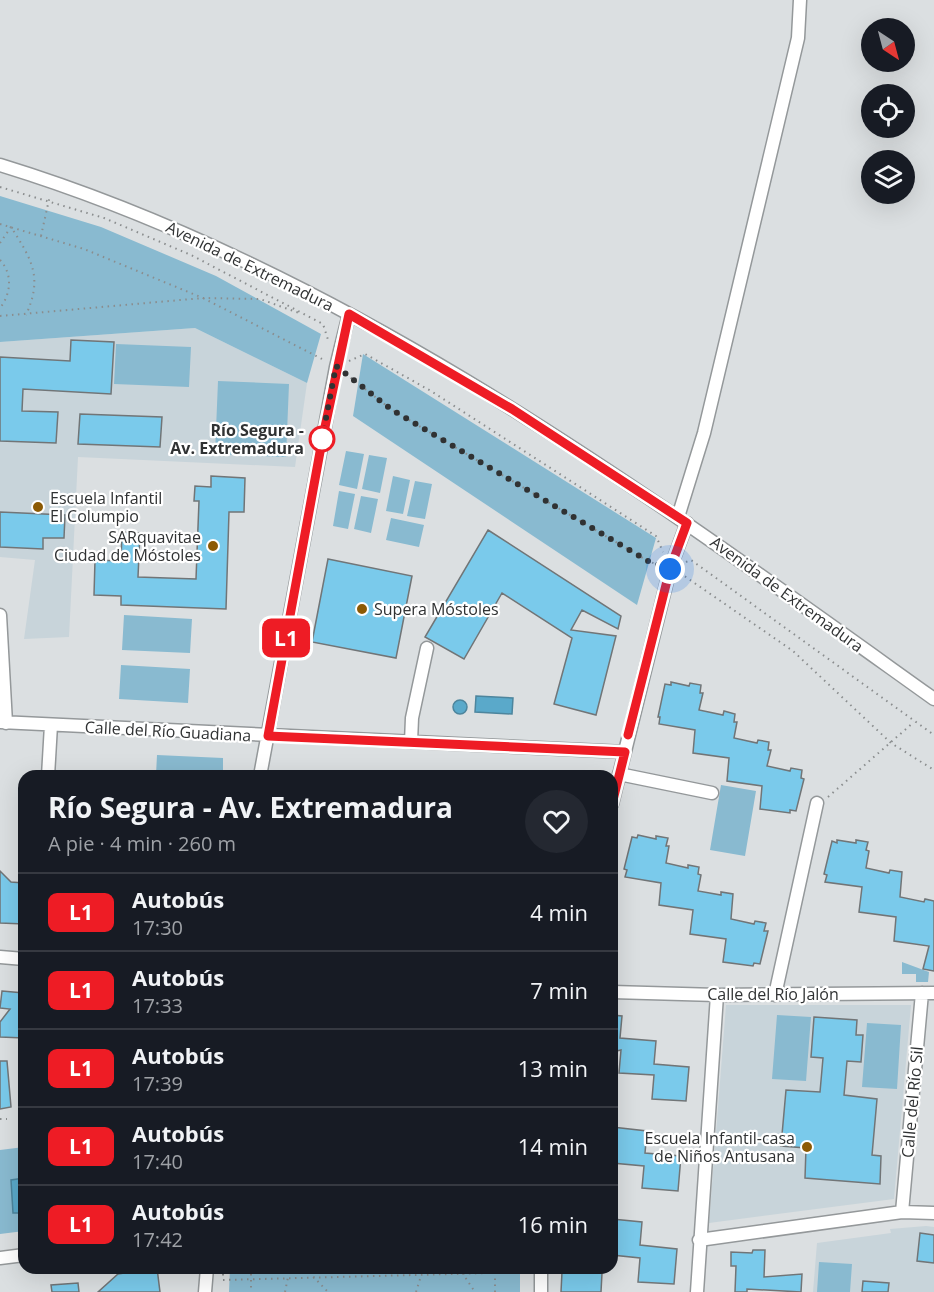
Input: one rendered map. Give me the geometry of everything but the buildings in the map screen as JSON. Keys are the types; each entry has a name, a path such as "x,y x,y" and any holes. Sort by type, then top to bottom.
{"street":[{"path":"618,778 704,433 798,38 800,0"},
{"name":"Avenida de Extremadura","path":"0,165 112,202 192,236 349,314 512,409 682,520 934,699"},
{"path":"261,770 336,366 349,314"},
{"path":"0,615 3,722"},
{"path":"411,742 412,718 427,648"},
{"name":"Calle del Río Guadiana","path":"3,722 625,752"},
{"path":"48,770 51,725"},
{"path":"619,774 712,793"},
{"path":"775,994 816,806"},
{"path":"0,957 18,958"},
{"name":"Calle del Río Jalón","path":"618,992 717,995 928,993"},
{"name":"Calle del Río Sil","path":"902,1212 928,993"},
{"path":"697,1292 717,995"},
{"path":"699,1240 902,1212 934,1213"},
{"path":"0,1258 18,1256"},
{"path":"205,1292 207,1274"},
{"path":"541,1274 541,1292"}],"path":[{"path":"41,236 54,181"},
{"path":"0,187 104,218 191,255 323,324 330,345"},
{"path":"0,224 84,249 203,298 336,366 392,410 648,561 670,569 720,598 793,651 891,743 934,770"},
{"path":"0,243 11,227"},
{"path":"11,227 29,254 35,276 34,297 26,315"},
{"path":"0,260 10,279 8,299 0,308"},
{"path":"0,316 203,298 260,299 311,317"},
{"path":"336,366 365,354 431,391 572,479 656,536 670,569"},
{"path":"670,569 691,560 934,735"},
{"path":"816,806 915,722"},
{"path":"0,1119 7,1119"},
{"path":"223,1274 223,1280 502,1274"},
{"path":"251,1292 252,1274"},
{"path":"310,1274 328,1292"},
{"path":"464,1275 475,1292"},
{"path":"494,1275 495,1292"},
{"path":"416,1292 421,1276"},
{"path":"285,1292 288,1277"}],"shaded area":[{"path":"0,196 101,227 216,276 321,334 307,383 195,328 0,342"},
{"path":"195,328 307,383 295,467 78,457 69,637 24,639 35,560 0,557 0,342"},
{"path":"116,344 191,347 189,387 114,384"},
{"path":"363,354 656,538 637,605 353,416"},
{"path":"218,381 289,384 286,457 215,454"},
{"path":"346,451 364,454 357,489 339,485"},
{"path":"369,455 387,458 380,493 362,489"},
{"path":"393,476 410,480 403,514 386,511"},
{"path":"415,481 432,484 425,519 407,516"},
{"path":"339,491 355,494 348,529 333,526"},
{"path":"361,496 378,499 371,533 354,529"},
{"path":"391,518 424,525 419,547 386,540"},
{"path":"124,615 192,619 190,653 122,650"},
{"path":"121,665 190,669 188,703 119,699"},
{"path":"476,696 513,698 512,714 475,712"},
{"path":"460,700 465,702 467,707 465,712 460,714 455,712 453,707 455,702"},
{"path":"157,755 223,758 223,770 156,770"},
{"path":"721,785 756,791 745,856 710,850"},
{"path":"902,962 929,972 928,982 916,982 916,974 902,974"},
{"name":"Escuela Infantil-casa de Niños Antusana","path":"726,1005 911,1005 894,1199 709,1223"},
{"path":"777,1015 811,1017 806,1081 772,1079"},
{"path":"867,1023 901,1025 897,1089 862,1087"},
{"path":"18,1148 18,1232 0,1234 0,1150"},
{"path":"18,1179 18,1213 13,1213 11,1180"},
{"path":"934,1227 934,1292 813,1292 817,1243 891,1233 890,1229"},
{"path":"819,1262 852,1264 850,1292 817,1292"},
{"path":"230,1274 520,1274 520,1292 229,1292"}],"bus line":[{"name":"L1","path":"618,780 625,752 268,736 336,366 349,314 512,409 687,523 670,569 628,735"}],"place":[{"name":"Río Segura - Av. Extremadura","path":"322,439"},
{"name":"Escuela Infantil El Columpio","path":"38,507"},
{"name":"SARquavitae Ciudad de Móstoles","path":"213,546"},
{"name":"Supera Móstoles","path":"362,609"},
{"name":"Escuela Infantil-casa de Niños Antusana","path":"807,1147"}],"route":[{"path":"322,439 322,441 336,366 392,410 648,561 670,569"}]}
